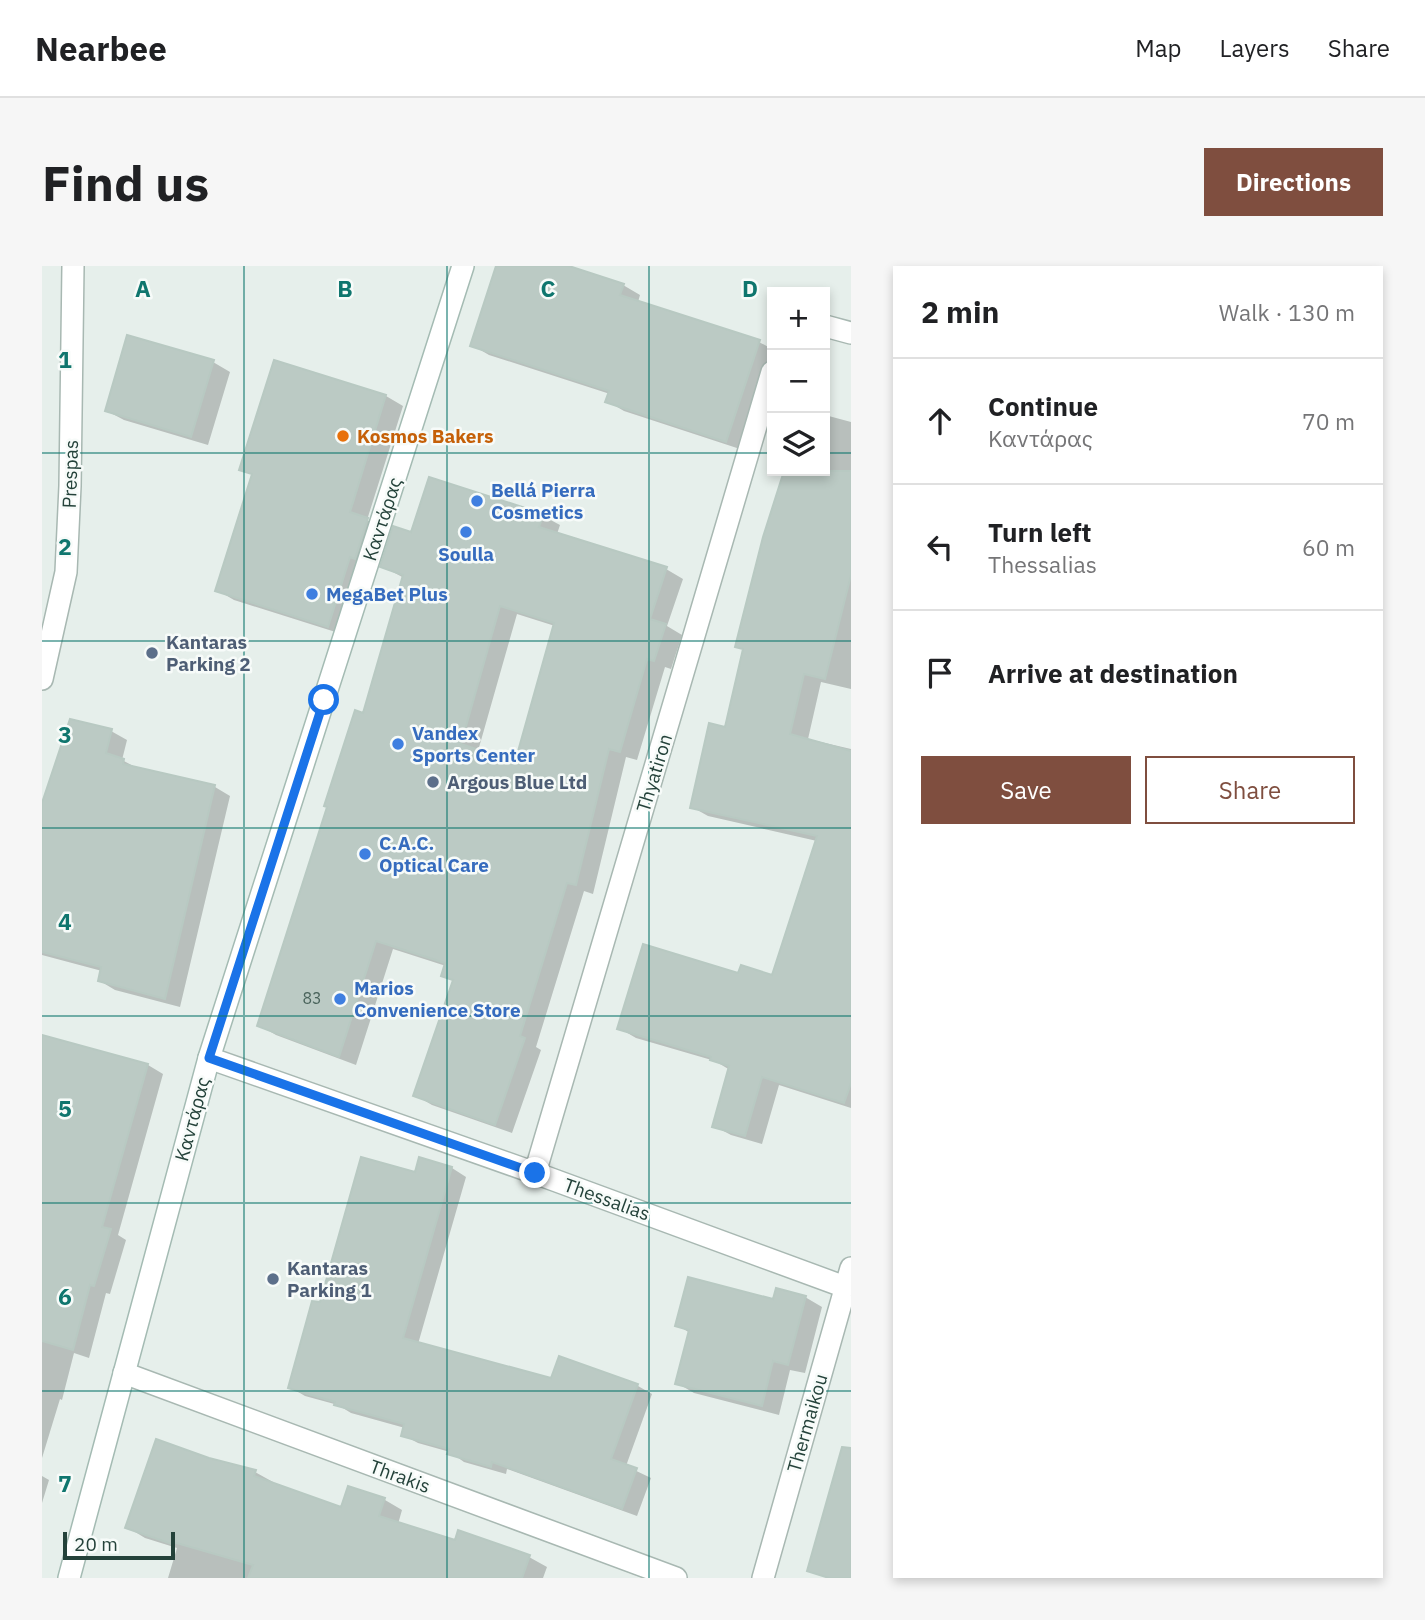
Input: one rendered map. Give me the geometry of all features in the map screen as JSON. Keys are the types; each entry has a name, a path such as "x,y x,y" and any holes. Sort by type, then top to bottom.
{"street":[{"name":"Prespas","path":"42,679 66,572 73,266"},
{"name":"Καντάρας","path":"69,1578 209,1058 463,266"},
{"path":"830,327 851,333"},
{"name":"Thyatiron","path":"535,1173 767,389"},
{"name":"Thessalias","path":"209,1058 535,1173 848,1278"},
{"name":"Thermaikou","path":"763,1578 848,1278"},
{"name":"Thrakis","path":"124,1373 676,1578"}],"building":[{"path":"496,266 569,266 624,284 620,295 760,340 726,442 605,402 609,391 470,346"},
{"path":"127,335 214,360 191,437 105,411"},
{"path":"274,360 386,395 350,512 368,518 355,559 350,557 328,627 215,591 252,474 239,470"},
{"path":"830,471 851,471 851,575 825,679 804,674 790,734 851,751 851,1083 844,1103 762,1077 745,1136 712,1127 729,1066 710,1060 711,1057 617,1029 643,944 738,973 741,965 772,975 817,836 690,808 709,723 725,727 743,649 735,647 763,537 782,476 830,476"},
{"path":"429,477 544,514 539,527 667,567 650,619 666,624 654,661 647,659 620,752 609,749 576,885 567,883 520,1036 525,1038 495,1125 413,1096 453,980 441,976 445,963 376,941 339,1057 257,1026 355,710 363,713 403,575 380,567 393,526 411,532","holes":["500,606 554,623 515,762 461,744"]},
{"path":"70,719 112,729 106,753 124,759 123,764 215,785 165,999 98,981 101,967 42,952 42,803"},
{"path":"42,1035 148,1064 102,1227 111,1229 94,1286 90,1285 73,1350 42,1341"},
{"path":"361,1157 415,1172 419,1157 452,1167 403,1338 551,1378 559,1356 638,1384 611,1459 637,1468 622,1509 492,1462 491,1467 447,1454 449,1449 401,1436 404,1424 334,1405 335,1402 288,1388 312,1301 320,1302"},
{"path":"688,1277 773,1299 776,1288 806,1296 788,1365 773,1361 762,1406 675,1384 689,1330 675,1326"},
{"path":"156,1439 209,1458 256,1470 254,1476 341,1507 348,1486 385,1498 379,1516 455,1540 458,1530 530,1555 522,1578 248,1578 253,1565 173,1542 172,1544 125,1528"},
{"path":"842,1447 851,1448 851,1578 829,1578 807,1571"}],"place":[{"name":"Kosmos Bakers","path":"343,436"},
{"name":"Bellá Pierra Cosmetics","path":"477,501"},
{"name":"Soulla","path":"466,532"},
{"name":"MegaBet Plus","path":"312,594"},
{"name":"Kantaras Parking 2","path":"152,653"},
{"name":"Vandex Sports Center","path":"398,744"},
{"name":"Argous Blue Ltd","path":"433,782"},
{"name":"C.A.C. Optical Care","path":"365,854"},
{"name":"Marios Convenience Store","path":"340,999"},
{"name":"Kantaras Parking 1","path":"273,1279"}],"route":[{"path":"324,700 209,1058 535,1173"}]}
